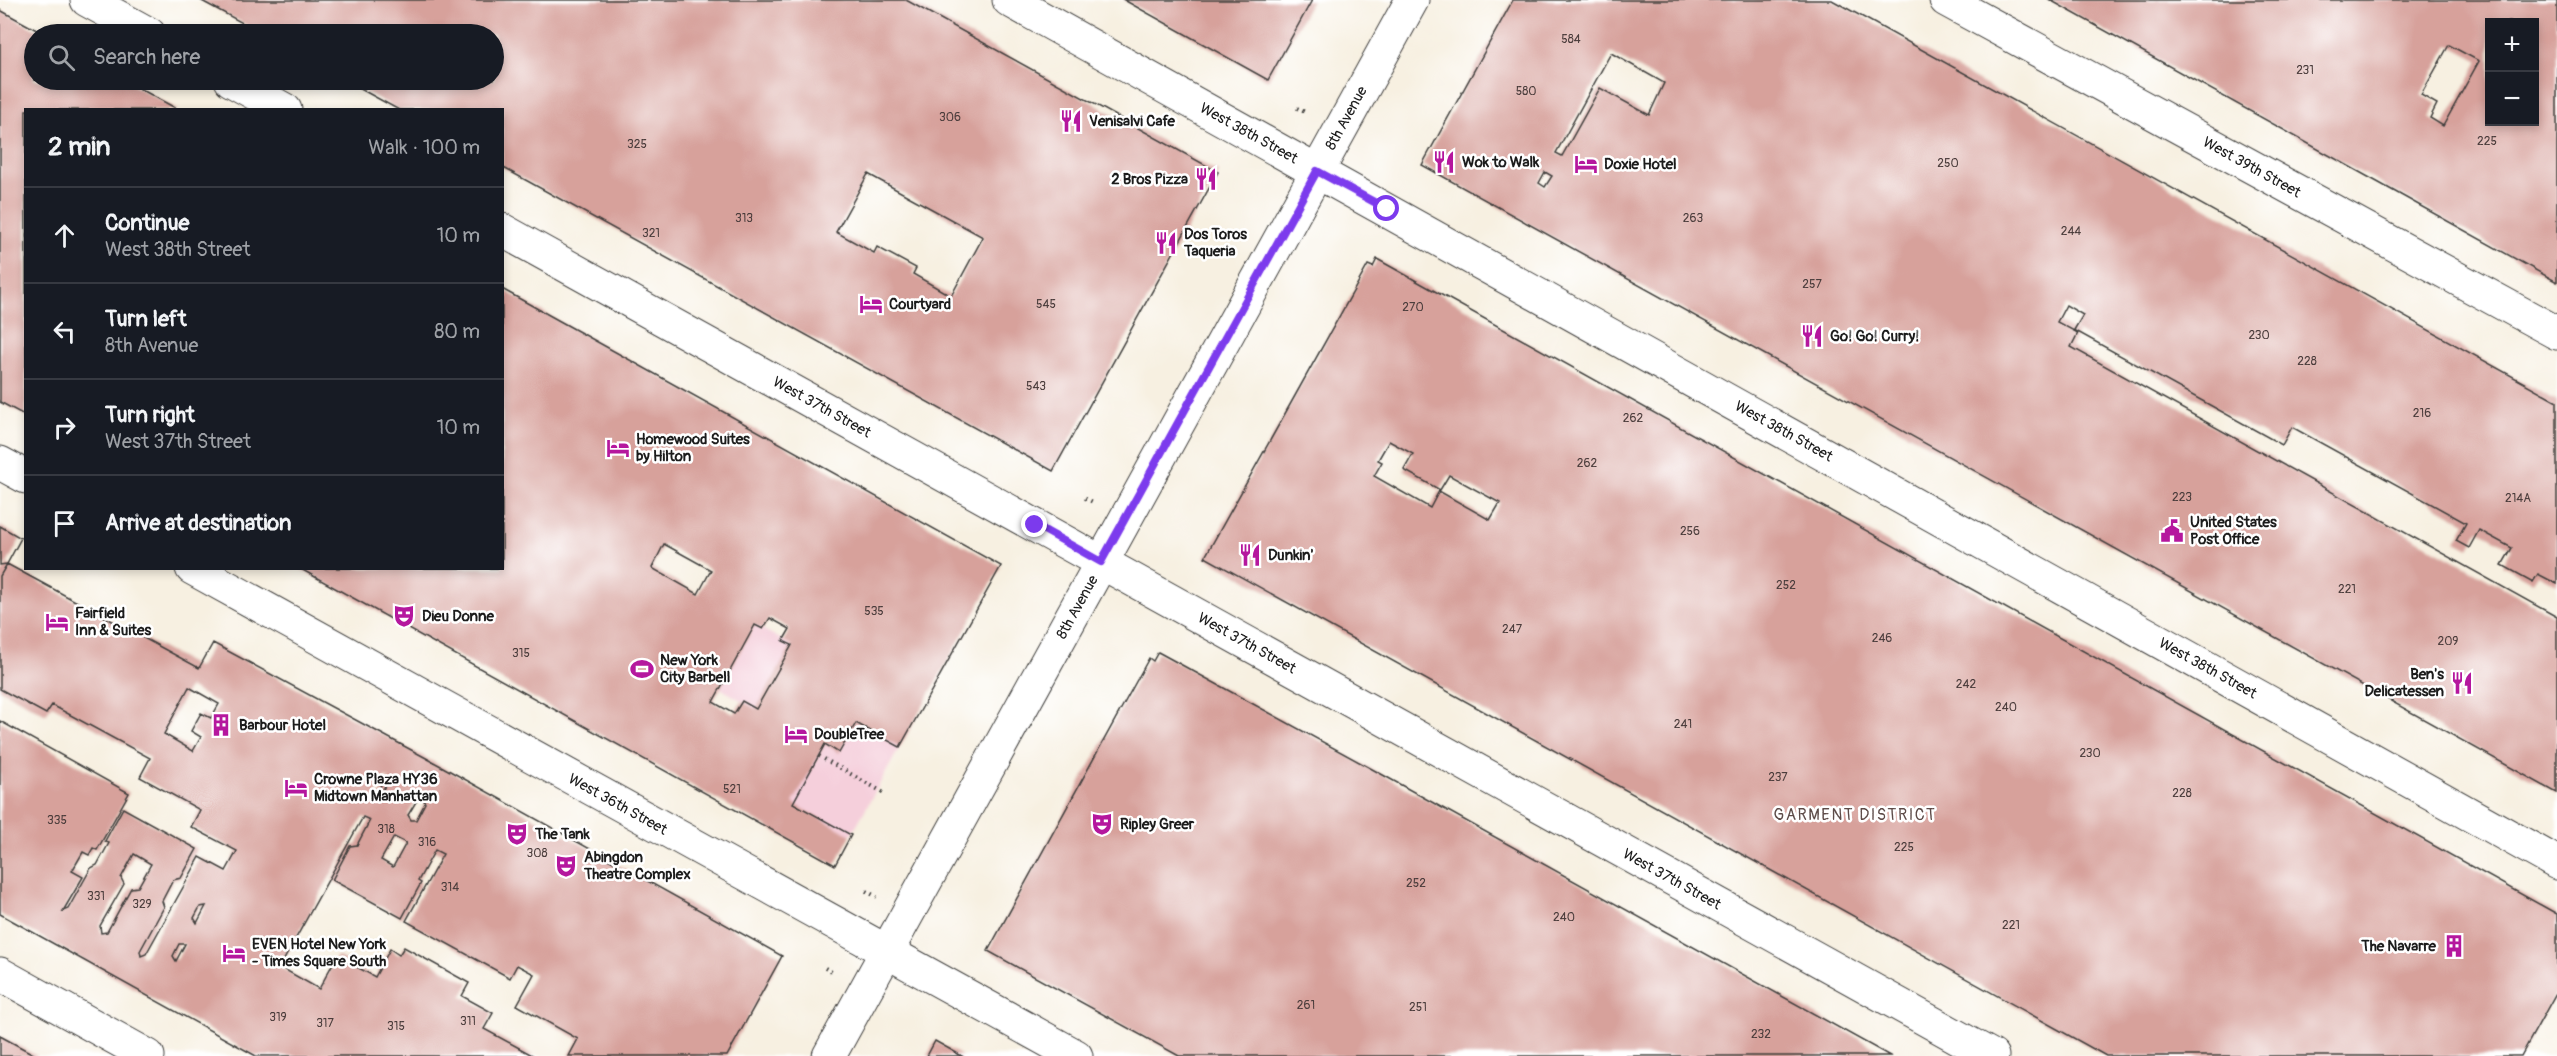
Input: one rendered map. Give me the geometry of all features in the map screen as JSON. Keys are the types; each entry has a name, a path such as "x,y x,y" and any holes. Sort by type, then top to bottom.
{"main road":[{"path":"87,0 131,24"},
{"name":"West 38th Street","path":"1010,0 2557,863"},
{"name":"8th Avenue","path":"829,1056 1412,0"},
{"name":"West 39th Street","path":"1946,0 2557,333"},
{"path":"249,90 281,108"},
{"name":"West 37th Street","path":"504,231 1992,1056"},
{"path":"0,463 24,476"},
{"name":"West 36th Street","path":"196,570 1076,1056"},
{"path":"0,974 148,1056"}],"path":[{"path":"819,756 886,794"},
{"path":"866,891 878,897"}],"shaded area":[{"path":"755,625 918,715 851,835 724,766 756,709 720,688"}],"building":[{"path":"200,0 906,0 1218,172 1053,471 504,168 504,108 395,108 362,90 504,90 504,24 244,24","holes":["868,174 983,237 951,296 913,274 916,268 877,247 874,253 836,232"]},
{"path":"1124,0 1312,0 1268,80"},
{"path":"1513,0 1832,0 2557,401 2557,584 2538,574 2533,582 2502,565 2512,548 2479,530 2469,548 2456,541 2466,523 2292,427 2282,445 2074,330 2083,315 2066,305 2057,322 2078,333 2071,347 2557,617 2557,793 1422,165","holes":["1611,53 1664,83 1649,115 1600,88 1562,156 1556,153","1545,172 1552,176 1545,187 1539,183"]},
{"path":"2050,0 2557,0 2557,282","holes":["2449,45 2479,61 2443,126 2430,118 2437,104 2421,95"]},
{"path":"0,10 26,24 24,90 142,90 175,108 24,108 24,415 0,402"},
{"path":"1377,259 2557,914 2557,991 2521,1056 2106,1056 1205,557 1368,265 1373,267","holes":["1389,441 1413,454 1404,470 1440,490 1449,475 1500,503 1490,520 1439,491 1430,508 1374,476 1382,462 1378,460"]},
{"path":"504,290 1001,566 900,747 856,723 839,753 825,744 793,803 851,835 835,865 303,570 504,570","holes":["664,544 711,570 698,594 652,568","770,618 790,629 783,641 792,645 756,709 742,701 734,714 713,702 755,625 763,629"]},
{"path":"0,526 21,538 7,564 0,565"},
{"path":"7,564 199,668 213,643 441,766 782,956 727,1056 569,1056 578,1039 517,1005 534,974 517,965 510,978 406,921 443,854 435,850 418,881 421,883 402,918 332,880 350,846 357,845 370,820 363,817 280,967 319,989 337,956 375,977 390,949 399,955 404,947 469,983 462,996 493,1013 484,1029 534,1056 256,1056 0,914 0,721 129,793 97,850 93,848 89,855 83,852 72,871 83,877 63,911 68,909 91,868 97,865 109,843 105,841 123,808 197,849 181,878 173,880 162,901 164,907 140,951 141,956 146,954 200,857 226,871 237,851 191,827 200,810 140,777 150,758 52,705 46,714 0,689 0,576","holes":["189,687 219,704 211,718 201,713 191,731 201,737 193,751 164,734","385,777 389,779 378,798 373,800","423,798 425,803 416,820 411,820 408,815 417,800","394,837 406,843 393,867 381,860","134,854 151,864 138,887 131,888 107,932 101,933 100,926 124,884 121,878","206,906 197,923 194,918 200,907","179,944 185,944 176,961 173,956"]},
{"path":"1158,652 1890,1056 1179,1056 988,951 1149,658 1153,661"},
{"path":"0,1036 37,1056 0,1056"},
{"path":"935,1041 962,1056 927,1056"}],"place":[{"name":"Venisalvi Cafe","path":"1071,121"},
{"name":"Wok to Walk","path":"1444,162"},
{"name":"Doxie Hotel","path":"1586,164"},
{"name":"2 Bros Pizza","path":"1206,179"},
{"name":"Dos Toros Taqueria","path":"1166,243"},
{"name":"Courtyard","path":"871,304"},
{"name":"Go! Go! Curry!","path":"1812,336"},
{"name":"Homewood Suites by Hilton","path":"618,448"},
{"name":"United States Post Office","path":"2172,531"},
{"name":"Dunkin'","path":"1250,555"},
{"name":"Dieu Donne","path":"404,616"},
{"name":"Fairfield Inn & Suites","path":"57,622"},
{"name":"New York City Barbell","path":"642,669"},
{"name":"Ben's Delicatessen","path":"2462,683"},
{"name":"Barbour Hotel","path":"221,725"},
{"name":"DoubleTree","path":"796,734"},
{"name":"Crowne Plaza HY36 Midtown Manhattan","path":"296,788"},
{"name":"Ripley Greer","path":"1102,824"},
{"name":"The Tank","path":"517,834"},
{"name":"Abingdon Theatre Complex","path":"566,866"},
{"name":"The Navarre","path":"2454,946"},
{"name":"EVEN Hotel New York - Times Square South","path":"234,953"}],"district":[{"name":"GARMENT DISTRICT","path":"1855,814"}],"route":[{"path":"1035,525 1101,562 1317,171 1387,209"}]}
